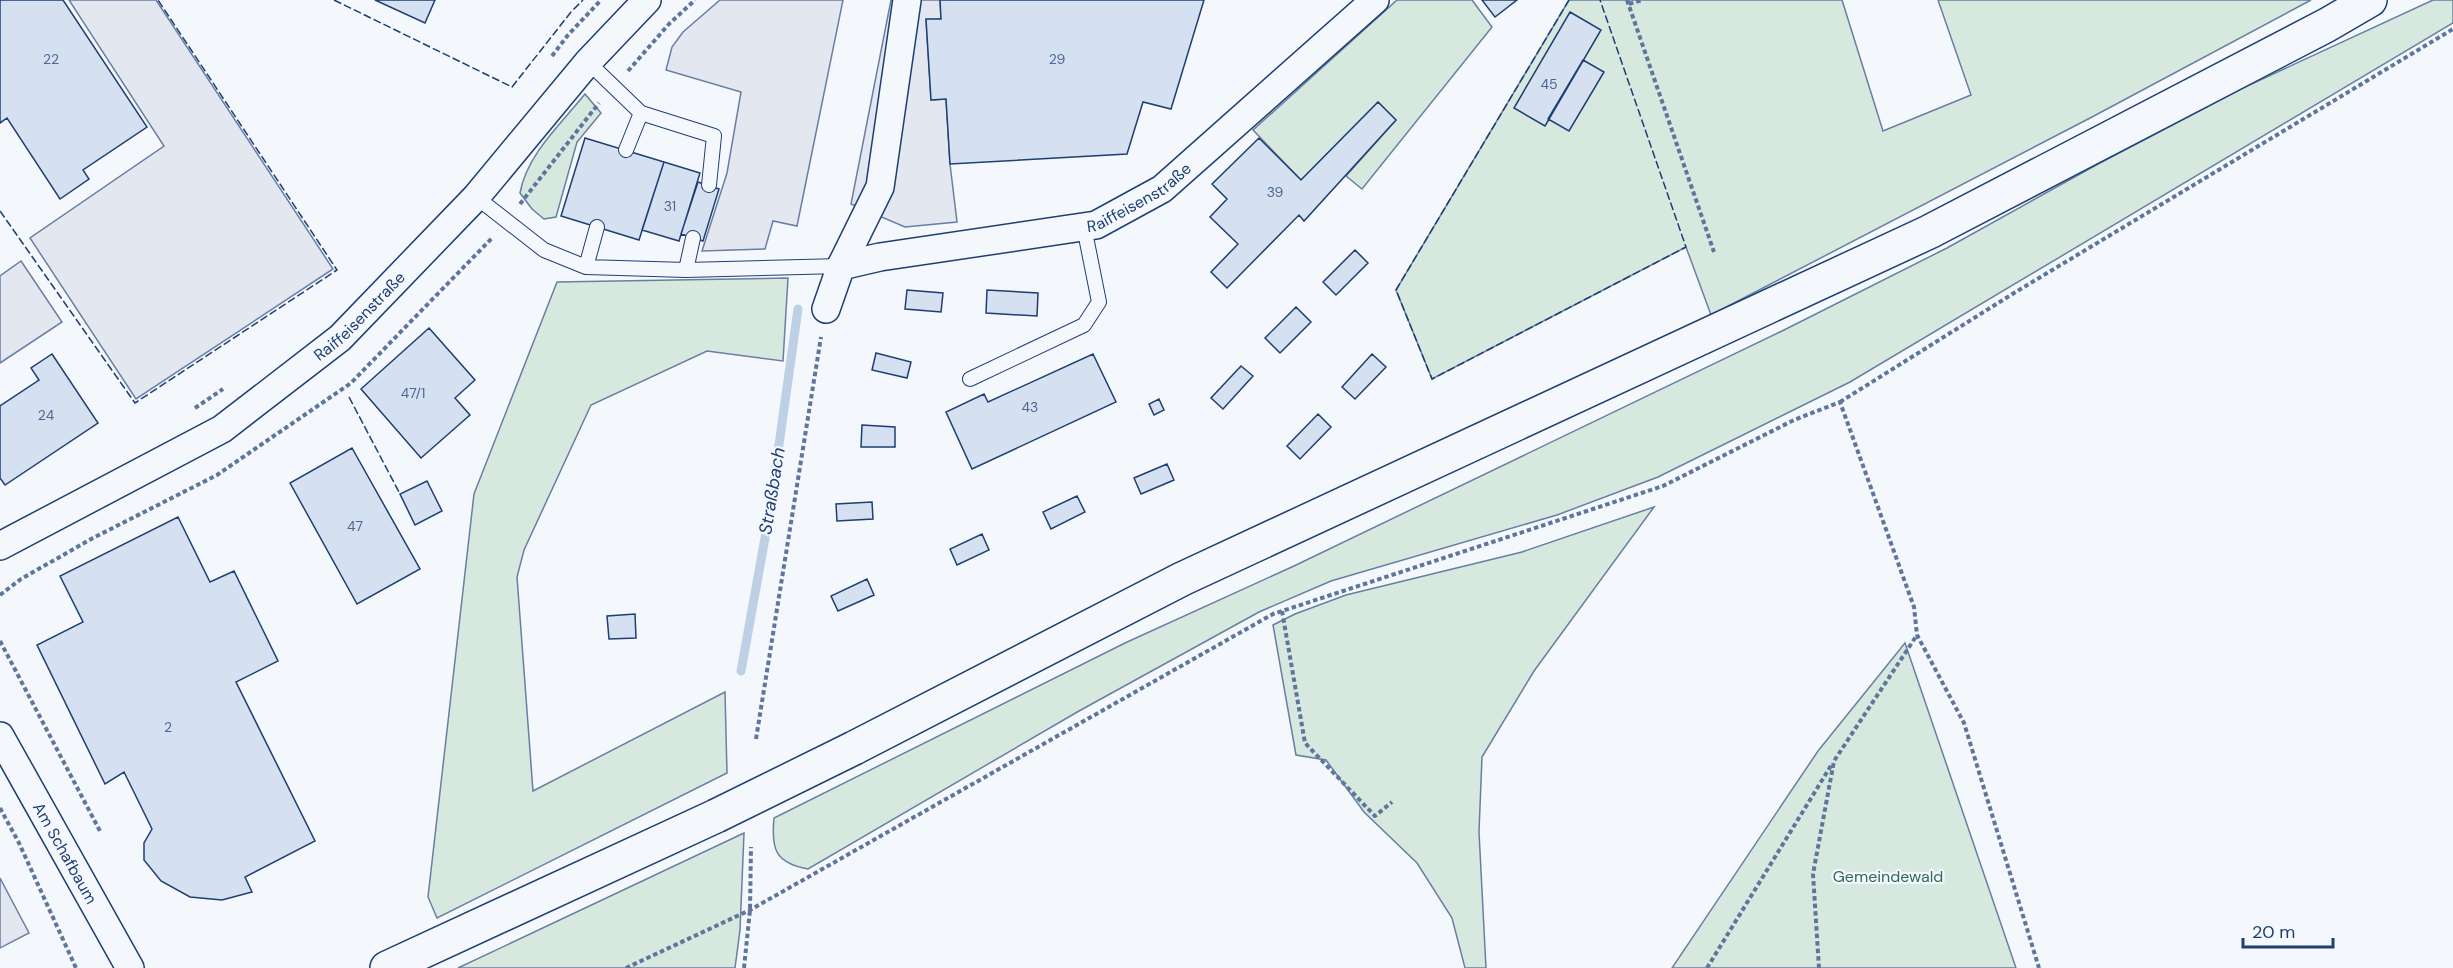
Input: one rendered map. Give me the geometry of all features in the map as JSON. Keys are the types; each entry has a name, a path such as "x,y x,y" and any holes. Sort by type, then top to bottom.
{"main road":[{"path":"387,968 716,816 854,748 1182,579 1929,232 2327,25 2370,0"}],"street":[{"name":"Raiffeisenstraße","path":"0,546 222,429 340,338 476,197 588,62 647,0"},
{"path":"826,309 841,266 880,187 907,0"},
{"name":"Raiffeisenstraße","path":"841,266 880,257 1096,225 1162,189 1375,0"},
{"name":"Am Schafbaum","path":"0,736 130,968"}],"lane":[{"path":"588,62 640,113 714,136 709,185"},
{"path":"626,150 640,113"},
{"path":"476,197 544,250 586,267 686,270 841,266"},
{"path":"586,267 597,227"},
{"path":"970,379 1084,325 1099,302 1084,227"},
{"path":"686,270 693,238"}],"path":[{"path":"548,62 568,35 601,0"},
{"path":"507,222 540,177 615,86 669,24 695,0"},
{"path":"1642,0 1628,2 1714,252"},
{"path":"626,968 750,910 1282,611 1663,486 1794,420 1840,402 2014,292 2453,29"},
{"path":"756,739 826,309"},
{"path":"190,412 226,386"},
{"path":"1840,402 1914,607 1917,634 1964,723 2039,968"},
{"path":"1282,611 1305,743 1375,816 1392,802"},
{"path":"1707,968 1834,761 1917,634"},
{"path":"0,641 101,833"},
{"path":"1819,968 1813,874 1834,761"},
{"path":"0,808 19,843 76,968"},
{"path":"744,968 750,910 751,847"}],"green space":[{"path":"1397,0 1472,0 1492,27 1362,189 1346,176 1396,120 1378,102 1301,180 1253,130"},
{"path":"1569,0 1842,0 1883,131 1971,95 1938,0 2311,0 1711,315 1686,247 1432,379 1396,290"},
{"path":"2433,0 2453,0 2453,23 1850,382 1658,477 1557,515 1331,581 1259,612 1079,711 808,869 788,863 777,853 773,838 774,818 1125,643 1294,566 1780,332 1947,248 2098,164 2245,87"},
{"path":"585,94 601,113 577,142 556,217 544,219 532,209 520,193 524,179 537,152"},
{"path":"788,278 783,361 707,351 591,405 524,550 517,577 533,791 725,692 727,773 437,918 428,897 474,494 557,282"},
{"path":"1654,507 1534,671 1482,757 1479,832 1486,968 1465,968 1452,918 1417,863 1364,812 1326,760 1296,755 1273,625 1295,614 1346,595 1522,552"},
{"name":"Gemeindewald","path":"1905,643 2016,968 1672,968 1818,751"},
{"path":"744,833 740,930 735,968 458,968"}],"shaded area":[{"path":"69,0 156,0 333,269 136,399 30,238 164,146"},
{"path":"720,0 843,0 797,226 773,221 765,249 702,251 727,173 741,92 666,70 672,47 683,32"},
{"path":"891,0 940,0 941,19 926,20 931,100 946,99 950,164 957,222 905,227 851,204"},
{"path":"21,261 62,322 0,363 0,276"},
{"path":"0,878 29,933 0,948"}],"building":[{"path":"0,0 63,0 147,127 83,170 89,179 60,199 7,118 0,123"},
{"path":"375,0 435,0 425,23"},
{"path":"940,0 1204,0 1171,109 1143,102 1127,154 950,164 946,99 931,100 926,19 941,19"},
{"path":"1482,0 1517,0 1495,17"},
{"path":"1570,12 1601,30 1545,126 1514,108"},
{"path":"1583,60 1604,72 1569,131 1548,119"},
{"path":"1378,102 1396,120 1304,221 1299,215 1227,288 1211,272 1238,244 1210,217 1227,199 1212,184 1259,138 1301,180"},
{"path":"585,138 664,162 639,240 561,216"},
{"path":"664,162 700,173 679,241 642,230"},
{"path":"698,182 719,189 703,241 681,234"},
{"path":"1355,250 1368,263 1336,295 1323,282"},
{"path":"907,290 943,293 941,312 905,309"},
{"path":"987,290 1038,293 1037,316 986,313"},
{"path":"1296,307 1311,322 1280,353 1265,338"},
{"path":"429,328 475,380 455,398 470,415 421,458 361,389"},
{"path":"876,353 911,362 907,378 872,370"},
{"path":"52,354 98,423 5,485 0,478 0,406 39,380 31,368"},
{"path":"1093,354 1116,402 972,469 946,412 984,394 988,402"},
{"path":"1372,354 1386,367 1355,399 1342,387"},
{"path":"1241,366 1253,376 1223,409 1211,398"},
{"path":"1159,399 1164,410 1154,415 1149,404"},
{"path":"1318,414 1331,427 1300,459 1287,446"},
{"path":"862,425 895,427 895,447 861,447"},
{"path":"352,448 420,569 357,604 290,483"},
{"path":"1167,464 1174,480 1141,494 1134,478"},
{"path":"427,481 442,511 415,525 400,494"},
{"path":"1077,496 1085,512 1051,529 1043,512"},
{"path":"872,502 873,519 837,521 836,504"},
{"path":"178,517 210,582 234,571 278,661 236,682 315,841 245,877 252,892 222,900 190,897 161,881 144,860 144,843 152,829 124,772 105,784 37,645 83,622 60,576"},
{"path":"982,534 989,550 957,565 950,549"},
{"path":"867,579 874,595 838,611 831,596"},
{"path":"635,614 636,638 609,639 607,616"}],"waterway":[{"name":"Straßbach","path":"741,671 769,516 798,309"}],"fence":[{"path":"0,211 135,403 337,270 158,0"},
{"path":"334,0 512,87 583,0"},
{"path":"1569,0 1396,290 1432,379 1686,247 1600,0"},
{"path":"349,397 400,494"}]}
